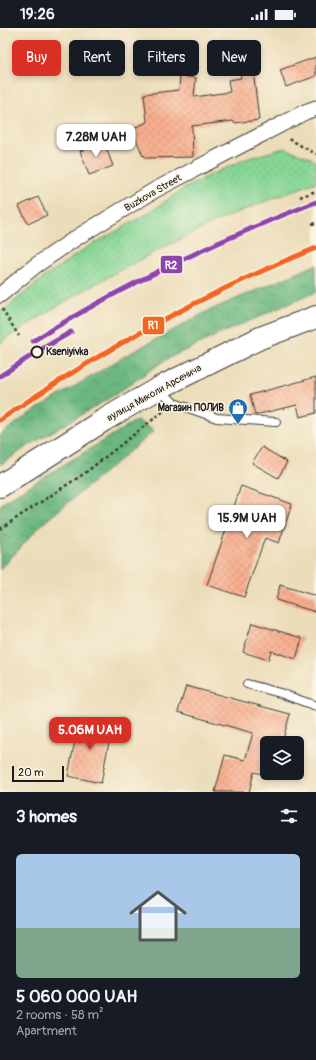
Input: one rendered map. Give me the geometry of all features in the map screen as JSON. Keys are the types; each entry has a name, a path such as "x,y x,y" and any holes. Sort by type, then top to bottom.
{"main road":[{"name":"вулиця Миколи Арсенича","path":"0,486 104,420 167,396 260,338 316,317"}],"street":[{"name":"Buzkova Street","path":"0,295 35,266 79,236 155,190 305,112 316,108"}],"lane":[{"path":"167,396 217,418 276,422"},
{"path":"247,684 280,693 316,706"}],"path":[{"path":"272,129 316,154"},
{"path":"300,197 316,191"},
{"path":"312,224 316,223"},
{"path":"0,306 19,336"},
{"path":"0,529 85,473 167,396"}],"green space":[{"path":"284,148 309,157 316,162 316,182 220,220 163,248 107,277 0,343 0,313 46,276 86,248 147,214 182,190 206,177 246,159"},
{"path":"316,265 316,292 224,332 165,360 113,396 28,446 0,465 0,435 29,414 125,356 210,310"},
{"path":"137,420 154,431 40,526 0,570 0,505"}],"building":[{"path":"316,57 316,76 286,87 280,70"},
{"path":"180,76 196,78 194,97 230,92 228,80 241,78 241,76 254,76 259,120 234,123 233,121 192,126 193,157 146,158 144,155 143,156 132,129 147,122 144,94 179,90"},
{"path":"104,142 113,166 89,175 80,151"},
{"path":"38,197 47,215 28,224 19,206"},
{"path":"316,377 316,413 300,417 297,405 255,415 250,395"},
{"path":"262,447 287,462 278,478 252,463"},
{"path":"241,486 292,504 279,543 265,538 244,597 207,585"},
{"path":"280,585 316,596 316,612 276,600"},
{"path":"252,623 302,638 296,659 271,651 268,660 243,652"},
{"path":"186,686 290,714 284,736 260,736 260,773 254,772 249,792 215,792 225,755 245,760 253,733 178,712"},
{"path":"79,720 112,726 101,783 68,776"}],"transit line":[{"name":"R2","path":"33,341 136,282 207,248 316,202"},
{"name":"R1","path":"0,420 75,371 153,325 233,284 316,248"},
{"name":"R2","path":"0,376 71,332"}],"place":[{"name":"Kseniyivka","path":"37,352"},
{"name":"Магазин ПОЛИВ","path":"238,425"}]}
